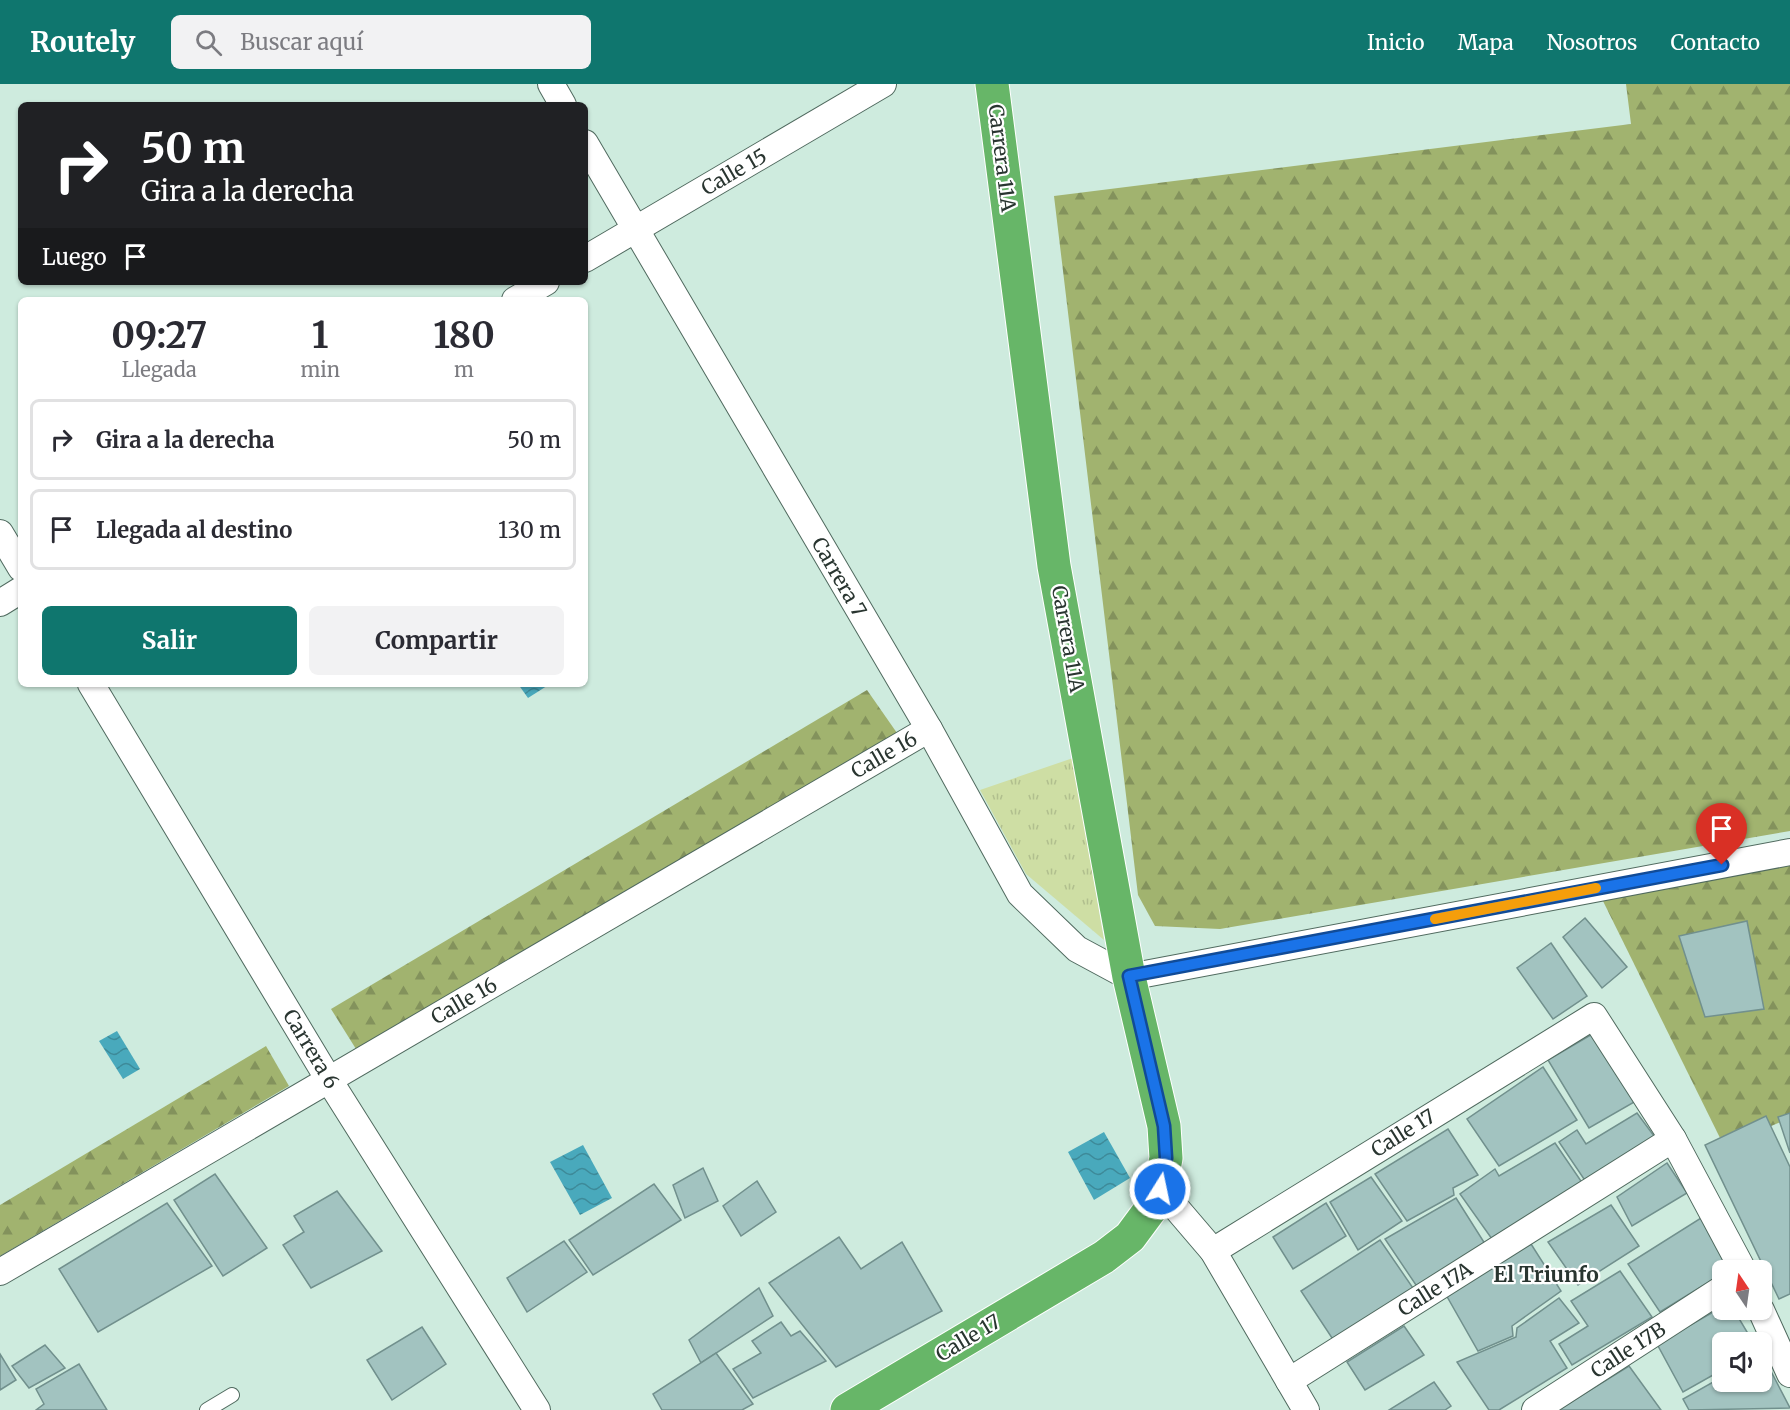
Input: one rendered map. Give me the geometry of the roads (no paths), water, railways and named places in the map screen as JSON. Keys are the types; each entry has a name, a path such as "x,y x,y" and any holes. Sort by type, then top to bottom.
{"highway":[{"name":"Carrera 11A","path":"992,84 1054,566 1129,976 1164,1126 1166,1158 1160,1189"},
{"name":"Calle 17","path":"847,1410 1104,1257 1130,1237 1150,1210 1160,1189"}],"street":[{"path":"551,84 561,102"},
{"name":"Calle 15","path":"588,257 883,84"},
{"name":"Carrera 7","path":"588,147 928,729 1020,894 1077,949 1129,976"},
{"path":"520,297 541,285"},
{"path":"0,533 18,563"},
{"path":"0,603 18,592"},
{"name":"Carrera 6","path":"93,687 329,1080 537,1410"},
{"name":"Calle 16","path":"0,1272 928,729"},
{"path":"1129,976 1790,852"},
{"name":"Calle 17","path":"1213,1251 1594,1016 1672,1139"},
{"path":"1672,1139 1738,1260"},
{"name":"Calle 17A","path":"1289,1381 1672,1139"},
{"path":"1160,1189 1213,1251 1306,1410"},
{"name":"Calle 17B","path":"1535,1410 1712,1295"},
{"path":"1766,1320 1790,1374"}],"lane":[{"path":"207,1410 232,1395"}],"water":[{"path":"520,687 545,687 528,698"},
{"path":"117,1031 140,1069 123,1079 99,1041"},
{"path":"1104,1132 1130,1178 1094,1200 1068,1152"},
{"path":"583,1145 612,1198 580,1215 550,1162"}],"district":[{"name":"El Triunfo","path":"1546,1275"}]}
